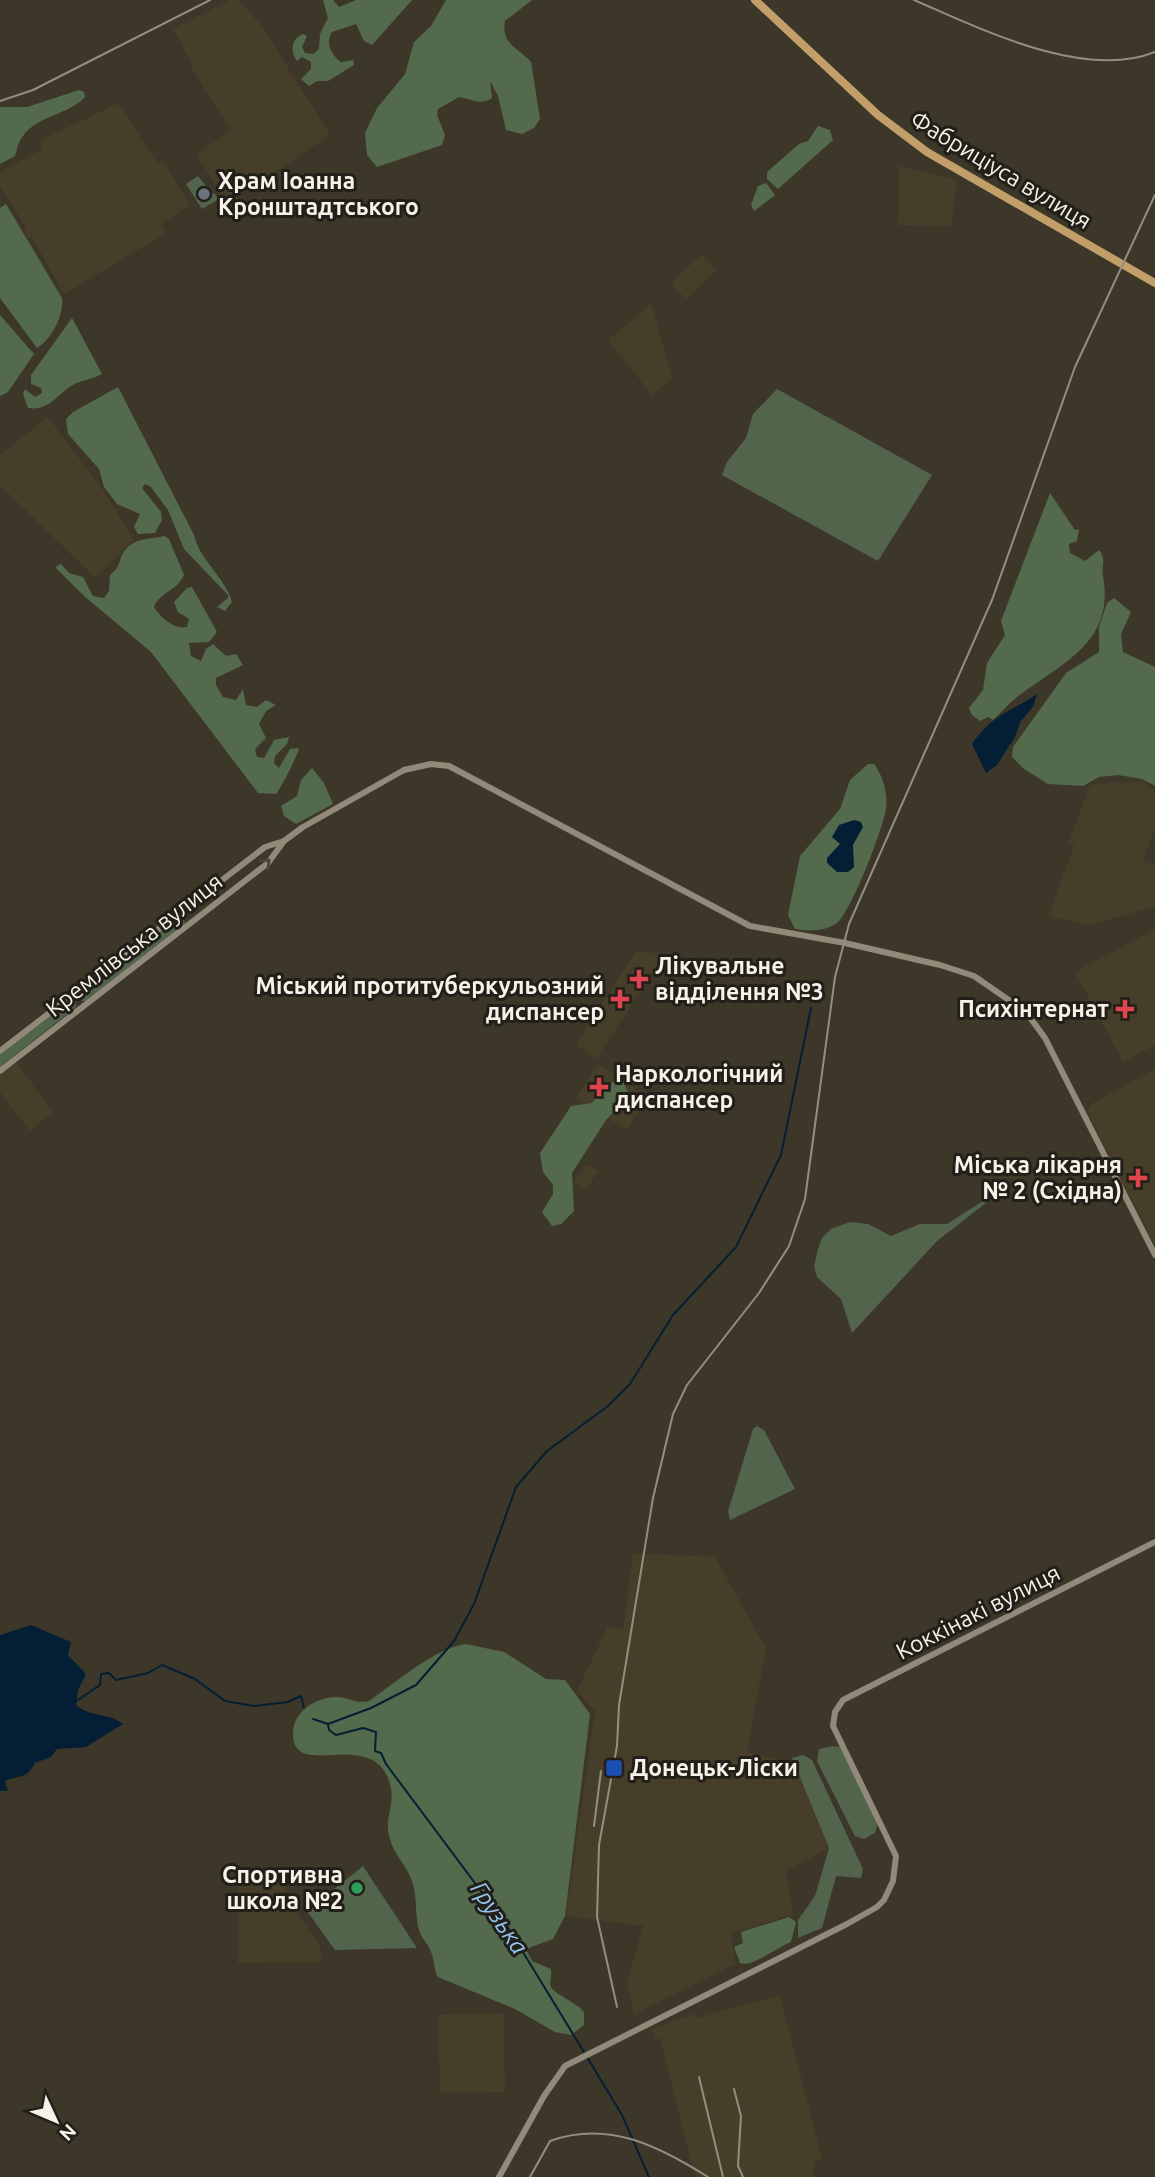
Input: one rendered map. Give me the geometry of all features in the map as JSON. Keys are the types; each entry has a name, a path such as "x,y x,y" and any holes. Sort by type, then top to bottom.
{"main road":[{"name":"Фабриціуса вулиця","path":"755,0 878,115 927,152 1155,283"}],"street":[{"name":"Кремлівська вулиця","path":"0,1051 265,847 284,841 404,770 431,764 449,766 750,926 856,946 960,971 997,990 1026,1012 1045,1038 1155,1255"},
{"name":"Кремлівська вулиця","path":"0,1071 268,863 284,841"},
{"name":"Коккінакі вулиця","path":"499,2177 558,2073 579,2056 847,1924 877,1908 884,1900 893,1881 896,1856 834,1726 835,1712 843,1700 1155,1542"}],"shaded area":[{"path":"230,0 238,0 262,26 330,135 259,183 223,197 196,154 231,131 191,67 191,62 173,29"},
{"path":"118,103 157,163 162,160 190,205 161,224 166,233 64,294 32,237 29,239 24,232 27,229 0,186 0,172 42,149 39,141"},
{"path":"899,166 957,179 951,226 898,225"},
{"path":"702,254 717,270 686,299 671,283"},
{"path":"651,304 673,378 652,395 608,340"},
{"path":"48,417 105,493 134,540 95,578 0,485 0,455"},
{"path":"1142,781 1155,792 1155,827 1143,861 1155,866 1155,907 1087,925 1049,916 1074,845 1069,842 1090,785"},
{"name":"Психінтернат","path":"1155,929 1155,1045 1123,1062 1075,972"},
{"name":"Міський протитуберкульозний диспансер","path":"636,951 665,954 596,1059 576,1045"},
{"path":"16,1062 53,1112 30,1131 0,1092 0,1075"},
{"path":"598,1064 648,1096 627,1130 576,1098"},
{"name":"Міська лікарня № 2 (Східна)","path":"1155,1069 1155,1246 1087,1111 1091,1104"},
{"path":"586,1164 598,1171 586,1190 574,1183"},
{"path":"633,1553 715,1557 766,1648 747,1752 793,1762 829,1848 786,1871 793,1914 731,1934 735,1964 634,2014 627,1984 643,1926 566,1916 595,1711 577,1691 608,1626 623,1630"},
{"path":"283,1869 285,1895 320,1946 322,1962 238,1963 239,1870"},
{"path":"780,1995 822,2159 815,2162 813,2177 700,2177 694,2174 660,2038 655,2039 652,2029 693,2014 697,2018"},
{"path":"504,2013 505,2092 440,2093 438,2015"}],"green space":[{"path":"323,0 333,0 339,7 356,0 412,0 372,45 364,41 356,24 332,32 329,44 334,56 341,62 353,60 354,65 328,81 317,81 309,86 301,79 311,69 311,62 302,57 297,61 293,46 296,39 303,34 307,36 302,47 305,53 313,54 319,49 320,34 328,18"},
{"path":"446,0 532,0 505,21 504,29 512,45 531,62 540,119 534,128 522,134 506,130 498,96 490,81 492,98 479,102 459,97 438,109 437,115 445,135 442,145 377,167 367,155 365,133 377,108 405,74 414,42 431,26"},
{"path":"79,90 84,92 85,97 70,108 29,129 20,140 15,156 0,164 0,107 27,107"},
{"path":"818,126 830,130 833,140 778,189 767,179 767,172 799,144 808,141"},
{"path":"198,176 207,187 199,188 198,198 202,201 214,193 219,199 202,209 186,184"},
{"path":"766,183 775,195 754,211 751,205 758,186"},
{"path":"6,204 62,298 56,326 48,339 37,348 0,298 0,208"},
{"path":"0,315 34,354 8,392 0,396"},
{"path":"72,318 102,374 74,384 47,405 28,408 23,394 25,389 35,397 42,393 41,388 31,384 31,375"},
{"path":"118,387 201,553 229,593 232,602 225,611 217,607 228,595 184,549 168,510 151,487 145,484 142,488 161,512 162,520 155,533 138,534 134,527 140,514 117,504 104,487 99,469 68,434 66,419 73,412"},
{"path":"777,389 932,475 878,561 722,475 727,462 746,438 753,414"},
{"path":"1050,493 1075,530 1079,529 1077,541 1069,544 1070,553 1085,561 1099,550 1103,557 1105,599 1101,619 1093,635 1066,662 1016,698 993,720 988,717 980,721 972,715 969,708 983,690 987,663 1005,635 1001,621"},
{"path":"164,536 169,539 184,575 154,607 168,622 177,627 187,627 189,619 178,612 174,602 187,588 192,587 217,632 209,642 189,643 191,656 201,661 206,649 213,644 226,656 236,654 243,665 216,678 216,685 223,697 236,700 243,689 246,705 257,707 266,700 276,705 266,711 259,724 266,738 255,749 257,757 264,758 274,740 289,737 287,744 275,756 274,763 279,768 290,749 299,748 276,794 258,793 151,652 84,596 55,567 61,564 69,573 83,577 93,596 104,598 109,591 110,575 117,568 126,549 135,542"},
{"path":"1114,598 1131,612 1121,634 1123,652 1155,667 1155,786 1142,779 1118,775 1099,777 1083,786 1048,784 1024,769 1012,757 1013,747 1066,673 1099,652 1099,627 1107,603"},
{"path":"868,764 874,764 882,779 886,809 858,887 837,923 817,930 795,929 788,915 800,856 840,809 850,780"},
{"path":"312,768 324,783 333,804 296,824 284,816 281,806 297,796 301,780"},
{"path":"178,917 184,918 185,925 85,1001 81,1001 80,993"},
{"path":"71,1000 76,1001 76,1007 0,1067 0,1055"},
{"path":"617,1079 624,1083 629,1095 606,1120 572,1173 574,1211 561,1224 552,1226 542,1212 553,1194 553,1185 543,1172 540,1153 571,1106 592,1103 602,1090"},
{"path":"986,1199 988,1201 937,1241 852,1333 841,1299 817,1277 814,1266 822,1238 831,1229 850,1222 868,1224 891,1236 920,1224 947,1224"},
{"path":"757,1426 764,1430 795,1489 730,1520 728,1511 753,1429"},
{"path":"466,1644 504,1652 546,1679 565,1680 590,1714 565,1916 553,1939 526,1949 532,1961 551,1969 551,1987 584,2012 584,2025 571,2035 555,2032 515,2009 438,1977 430,1949 418,1927 412,1881 390,1839 388,1822 392,1799 385,1772 374,1761 360,1756 315,1755 304,1753 296,1746 294,1725 308,1706 330,1697 369,1701 428,1659"},
{"path":"840,1747 878,1823 875,1833 864,1839 855,1836 817,1761 819,1749"},
{"path":"803,1755 812,1760 863,1869 861,1878 836,1876 822,1928 798,1938 798,1920 815,1896 829,1848 792,1758"},
{"name":"Спортивна школа №2","path":"363,1866 417,1948 335,1950 307,1911"},
{"path":"789,1917 796,1922 791,1942 751,1963 740,1963 734,1947 743,1943 741,1932"}],"water":[{"path":"1037,694 1033,707 1020,722 1015,737 997,765 986,773 972,744 994,720"},
{"path":"854,820 861,822 863,827 853,845 854,867 848,872 837,872 827,863 827,858 840,844 832,837 839,825"},
{"path":"31,1625 71,1642 68,1655 86,1674 78,1690 76,1705 123,1724 86,1747 57,1749 51,1757 35,1763 25,1775 5,1781 8,1791 0,1791 0,1635"}],"waterway":[{"path":"328,1724 371,1708 416,1685 454,1641 474,1604 516,1487 547,1451 608,1406 630,1384 673,1315 736,1247 781,1155 811,1008"},
{"name":"Грузька","path":"75,1702 100,1685 101,1674 109,1673 116,1680 148,1673 162,1665 195,1679 225,1701 254,1706 288,1702 301,1696 304,1708"},
{"name":"Грузька","path":"313,1719 328,1724 329,1730 336,1735 363,1728 376,1732 375,1751 381,1753 386,1764 507,1926 584,2052"},
{"name":"Грузька","path":"587,2057 622,2115 649,2177"}],"railway":[{"path":"0,101 33,90 210,0"},
{"path":"914,0 1000,36 1065,56 1097,60 1127,59 1155,52"},
{"path":"617,2007 597,1917 599,1845 617,1746 619,1705 653,1498 673,1414 687,1385 759,1293 789,1246 805,1199 835,977 849,924 992,600 1075,367 1155,195"},
{"path":"594,1826 601,1771"},
{"path":"699,2077 723,2177"},
{"path":"734,2089 741,2116 738,2166 743,2177"},
{"path":"530,2177 550,2141 592,2133 613,2135 652,2146 708,2177"}],"place":[{"name":"Храм Іоанна Кронштадтського","path":"204,194"},
{"name":"Лікувальне відділення №3","path":"639,979"},
{"name":"Міський протитуберкульозний диспансер","path":"620,999"},
{"name":"Психінтернат","path":"1125,1009"},
{"name":"Наркологічний диспансер","path":"599,1087"},
{"name":"Міська лікарня № 2 (Східна)","path":"1138,1178"},
{"name":"Донецьк-Ліски","path":"614,1768"},
{"name":"Спортивна школа №2","path":"357,1888"}]}
